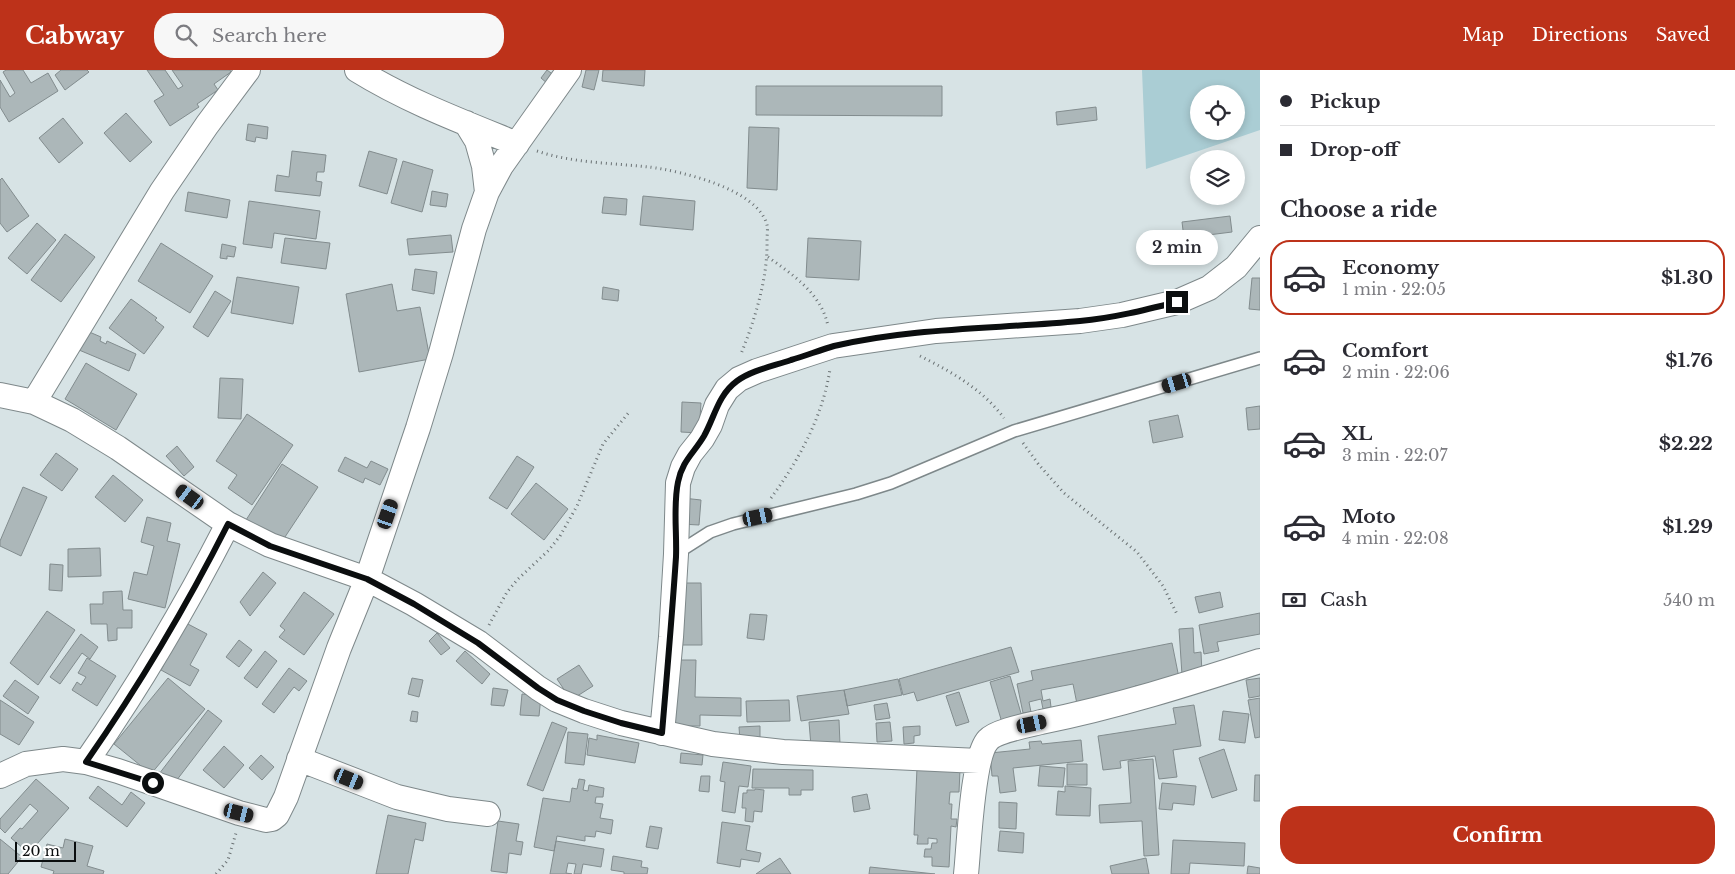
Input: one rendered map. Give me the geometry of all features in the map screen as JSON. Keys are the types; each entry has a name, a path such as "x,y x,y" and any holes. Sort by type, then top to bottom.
{"street":[{"path":"34,402 162,192 207,125 248,70"},
{"path":"357,70 417,102 517,144"},
{"path":"0,776 26,764 63,759 86,762 118,771 239,813 266,820 272,819 277,815 286,797 332,666 367,579 441,353 474,229 487,192 501,166 569,70"},
{"path":"466,123 477,141 484,166 487,192"},
{"path":"662,733 676,554 678,483 690,454 710,425 717,406 727,389 739,379 757,371 833,346 936,331 1080,321 1122,315 1177,302 1209,288 1236,267 1260,238"},
{"path":"0,395 34,402 72,420 118,448 228,524 270,546 367,579 414,604 478,643 557,700 584,711 621,723 713,744 783,752 979,760"},
{"path":"86,762 123,709 196,588 228,524"},
{"path":"966,874 979,760 988,740 1004,732 1186,685 1260,661"},
{"path":"300,759 397,797 448,809 488,814"}],"lane":[{"path":"676,554 710,532 758,517 891,483 1014,431 1260,358"}],"path":[{"path":"517,144 541,153 561,157 599,163 651,167 696,177 734,192 755,205 767,224 768,257 758,303 740,356"},
{"path":"758,517 799,457 815,421 827,387 833,346 827,321 814,294 792,274 768,257"},
{"path":"917,355 949,370 972,385 995,406 1039,465 1064,493 1138,552 1163,586 1177,614"},
{"path":"478,643 507,592 518,578 549,550 560,536 576,506 603,444 630,411"},
{"path":"216,874 228,860 234,843 239,813"}],"shaded area":[{"path":"1142,70 1260,70 1260,130 1245,135 1245,85 1190,85 1190,140 1231,140 1202,150 1190,150 1190,154 1146,169"}],"building":[{"path":"6,70 23,70 31,83 48,73 58,91 9,122 0,107 0,80 10,97 15,93 3,72"},
{"path":"61,70 87,70 89,72 65,90 55,75"},
{"path":"147,70 165,70 178,89 183,86 172,70 230,70 231,72 214,84 218,90 197,104 199,107 170,126 154,101 164,95"},
{"path":"547,70 555,76 548,84 541,78"},
{"path":"586,70 599,70 594,90 582,87"},
{"path":"603,70 645,70 644,86 602,81"},
{"path":"756,86 942,86 942,116 756,115"},
{"path":"1096,107 1097,120 1057,125 1056,112"},
{"path":"126,113 152,142 130,162 104,133"},
{"path":"63,118 83,143 59,163 39,138"},
{"path":"248,124 268,127 267,139 256,137 255,142 246,140"},
{"path":"749,127 779,128 777,190 747,188"},
{"path":"292,151 326,155 324,172 317,172 316,181 322,182 320,196 275,191 277,175 289,177"},
{"path":"369,151 397,159 387,194 359,186"},
{"path":"403,161 433,170 422,212 391,203"},
{"path":"2,178 29,216 7,232 0,223 0,180"},
{"path":"432,191 448,194 446,207 430,205"},
{"path":"188,192 230,200 227,218 185,211"},
{"path":"643,196 695,201 693,230 640,225"},
{"path":"604,197 627,199 626,215 602,213"},
{"path":"249,201 320,211 316,239 274,233 272,248 243,244"},
{"path":"1230,216 1232,232 1184,238 1182,222"},
{"path":"37,223 56,240 27,274 8,258"},
{"path":"65,234 95,257 61,302 31,280"},
{"path":"451,235 453,252 409,255 407,239"},
{"path":"285,238 330,243 326,269 281,263"},
{"path":"808,238 861,241 859,280 806,277"},
{"path":"161,243 213,276 190,313 138,281"},
{"path":"222,244 236,247 234,257 220,258"},
{"path":"415,269 437,272 434,294 412,290"},
{"path":"237,277 299,287 293,324 231,313"},
{"path":"1252,278 1260,278 1260,310 1249,309"},
{"path":"392,284 397,311 420,307 430,359 359,372 346,294"},
{"path":"603,287 619,290 618,301 602,299"},
{"path":"215,291 231,301 208,337 193,327"},
{"path":"131,299 157,318 155,320 164,327 144,354 109,328"},
{"path":"87,331 101,337 100,341 106,344 107,341 136,354 129,371 79,350"},
{"path":"86,363 137,394 116,430 65,399"},
{"path":"220,378 243,379 241,419 218,418"},
{"path":"682,402 701,403 699,433 681,432"},
{"path":"1260,406 1260,429 1248,430 1246,408"},
{"path":"247,414 293,445 252,505 228,488 237,475 216,461"},
{"path":"1178,415 1183,437 1153,443 1149,421"},
{"path":"177,446 194,467 184,476 166,456"},
{"path":"56,453 78,469 62,491 40,475"},
{"path":"517,456 534,467 507,509 489,498"},
{"path":"345,457 367,468 371,461 388,469 380,485 365,478 363,483 338,471"},
{"path":"282,464 318,487 281,543 246,520"},
{"path":"113,475 143,500 125,522 95,497"},
{"path":"536,483 568,509 544,540 511,514"},
{"path":"23,487 47,497 21,556 0,546 0,541"},
{"path":"683,498 701,500 699,525 680,524"},
{"path":"147,517 171,523 167,541 180,544 165,608 128,599 134,572 147,575 154,546 141,542"},
{"path":"100,548 101,576 68,577 68,549"},
{"path":"50,564 63,565 62,591 49,590"},
{"path":"263,572 276,583 250,616 240,602"},
{"path":"679,583 701,583 702,645 680,645"},
{"path":"122,591 123,610 132,610 132,628 117,628 117,640 108,641 107,624 91,624 90,604 103,604 103,592"},
{"path":"304,592 334,614 304,655 279,637 285,630 280,626"},
{"path":"1220,592 1223,607 1199,613 1195,597"},
{"path":"47,611 75,630 38,685 10,663"},
{"path":"1260,613 1260,634 1217,642 1219,651 1204,654 1199,625"},
{"path":"750,614 767,615 764,640 747,638"},
{"path":"186,623 207,634 190,665 199,670 190,686 161,670"},
{"path":"1193,628 1194,653 1201,652 1202,674 1182,675 1179,629"},
{"path":"437,633 450,648 441,655 429,641"},
{"path":"81,634 98,647 90,659 82,653 60,684 50,677"},
{"path":"239,640 252,650 239,667 226,657"},
{"path":"1172,643 1179,678 1135,686 1136,693 1077,704 1073,684 1041,690 1043,701 1050,699 1051,707 1043,709 1041,699 1029,702 1031,712 1023,713 1017,684 1033,680 1031,671"},
{"path":"1011,647 1019,672 917,701 914,692 903,695 899,679"},
{"path":"265,651 277,661 257,688 244,678"},
{"path":"465,651 490,674 482,684 456,661"},
{"path":"87,658 116,676 97,706 72,690 77,682 81,685 86,677 78,673"},
{"path":"673,660 696,660 695,697 741,698 741,716 700,715 700,726 671,726"},
{"path":"579,665 593,686 571,700 557,679"},
{"path":"289,668 307,681 299,691 294,687 274,713 262,704"},
{"path":"1010,676 1023,720 1003,726 990,682"},
{"path":"168,678 205,709 151,774 114,744"},
{"path":"412,678 423,680 419,697 408,694"},
{"path":"1260,678 1260,696 1249,698 1246,680"},
{"path":"898,679 902,695 847,706 844,690"},
{"path":"15,680 39,697 28,714 3,696"},
{"path":"493,688 508,690 504,706 491,705"},
{"path":"844,690 849,714 801,721 797,696"},
{"path":"959,692 969,722 956,726 946,696"},
{"path":"522,694 541,696 539,716 520,715"},
{"path":"1260,698 1260,737 1255,738 1248,700"},
{"path":"0,700 34,722 19,745 0,734"},
{"path":"789,700 790,721 747,722 746,701"},
{"path":"887,703 890,718 876,720 874,705"},
{"path":"1194,705 1201,746 1173,750 1177,777 1159,779 1155,756 1120,761 1121,768 1103,770 1098,736 1176,724 1173,708"},
{"path":"208,710 222,721 173,785 159,774"},
{"path":"412,711 418,712 417,722 410,721"},
{"path":"1223,711 1249,714 1245,743 1219,740"},
{"path":"839,720 840,744 811,746 809,722"},
{"path":"552,722 567,728 543,791 527,785"},
{"path":"890,722 892,741 877,742 876,723"},
{"path":"760,726 760,740 740,741 739,727"},
{"path":"920,726 920,735 914,736 914,743 904,744 903,727"},
{"path":"568,732 588,734 584,765 565,763"},
{"path":"597,735 639,743 635,763 587,755 589,738 597,740"},
{"path":"1081,740 1083,761 1013,768 1016,791 1000,793 998,776 992,776 990,753 1030,749 1029,742 1041,741 1042,744"},
{"path":"224,746 244,765 224,788 203,770"},
{"path":"1224,749 1237,790 1212,798 1199,758"},
{"path":"681,753 703,755 702,765 680,763"},
{"path":"261,755 274,767 262,780 249,768"},
{"path":"1153,759 1159,855 1144,856 1142,821 1100,823 1099,805 1131,803 1128,761"},
{"path":"723,762 751,766 748,787 739,786 735,813 722,811 725,782 720,781"},
{"path":"1067,764 1087,764 1087,785 1067,785"},
{"path":"1040,766 1065,768 1063,787 1038,786"},
{"path":"917,768 960,770 959,792 950,792 949,804 952,804 951,819 957,819 956,827 951,826 949,867 932,866 932,857 924,857 925,849 931,849 932,843 937,843 937,839 928,838 928,844 917,844 918,835 914,835"},
{"path":"753,769 813,770 813,790 801,790 801,795 789,795 789,788 752,788"},
{"path":"1255,775 1260,775 1260,801 1254,801"},
{"path":"701,776 710,776 709,792 699,791"},
{"path":"36,779 69,808 29,853 11,838 38,811 30,804 5,833 0,828 0,819"},
{"path":"579,779 585,780 583,790 588,791 589,785 604,788 603,797 596,797 595,803 603,804 600,818 613,820 611,834 596,831 595,837 585,836 585,841 557,836 554,851 534,847 543,798 570,802 572,788 577,789"},
{"path":"1162,783 1196,786 1194,805 1173,803 1172,810 1159,809"},
{"path":"98,786 122,805 131,792 145,803 127,827 89,798"},
{"path":"1065,786 1091,788 1090,816 1056,815 1058,791 1065,792"},
{"path":"747,790 764,790 762,812 754,811 753,822 745,821 746,808 742,808 743,793 747,793"},
{"path":"867,794 870,809 854,812 852,797"},
{"path":"999,802 1017,803 1016,829 999,828"},
{"path":"388,815 426,823 423,841 415,839 408,874 376,874"},
{"path":"498,821 519,824 516,841 523,842 521,855 509,853 507,873 491,871"},
{"path":"722,822 750,826 746,850 761,853 759,862 741,859 740,867 717,863"},
{"path":"650,826 662,828 658,849 646,847"},
{"path":"1000,831 1024,833 1023,853 998,851"},
{"path":"0,839 22,857 8,874 0,874"},
{"path":"65,839 93,846 87,866 104,871 103,874 53,874 54,871 41,867 47,844 63,848"},
{"path":"1173,840 1245,843 1244,866 1190,863 1189,874 1171,874"},
{"path":"556,841 604,849 601,867 583,864 581,874 574,874 576,864 568,863 566,873 572,874 550,874"},
{"path":"613,856 642,861 641,867 648,868 647,874 624,874 624,872 611,870"},
{"path":"780,858 791,874 756,874 766,867"},
{"path":"1146,858 1149,874 1112,874 1110,866"},
{"path":"1248,866 1260,868 1260,874 1247,874"},
{"path":"870,867 935,874 869,874"}],"route":[{"path":"153,783 86,762 123,709 196,588 228,524 270,546 367,579 414,604 478,643 557,700 621,723 662,733 676,554 678,483 690,454 710,425 717,406 727,389 739,379 757,371 833,346 936,331 1080,321 1122,315 1177,302"}]}
